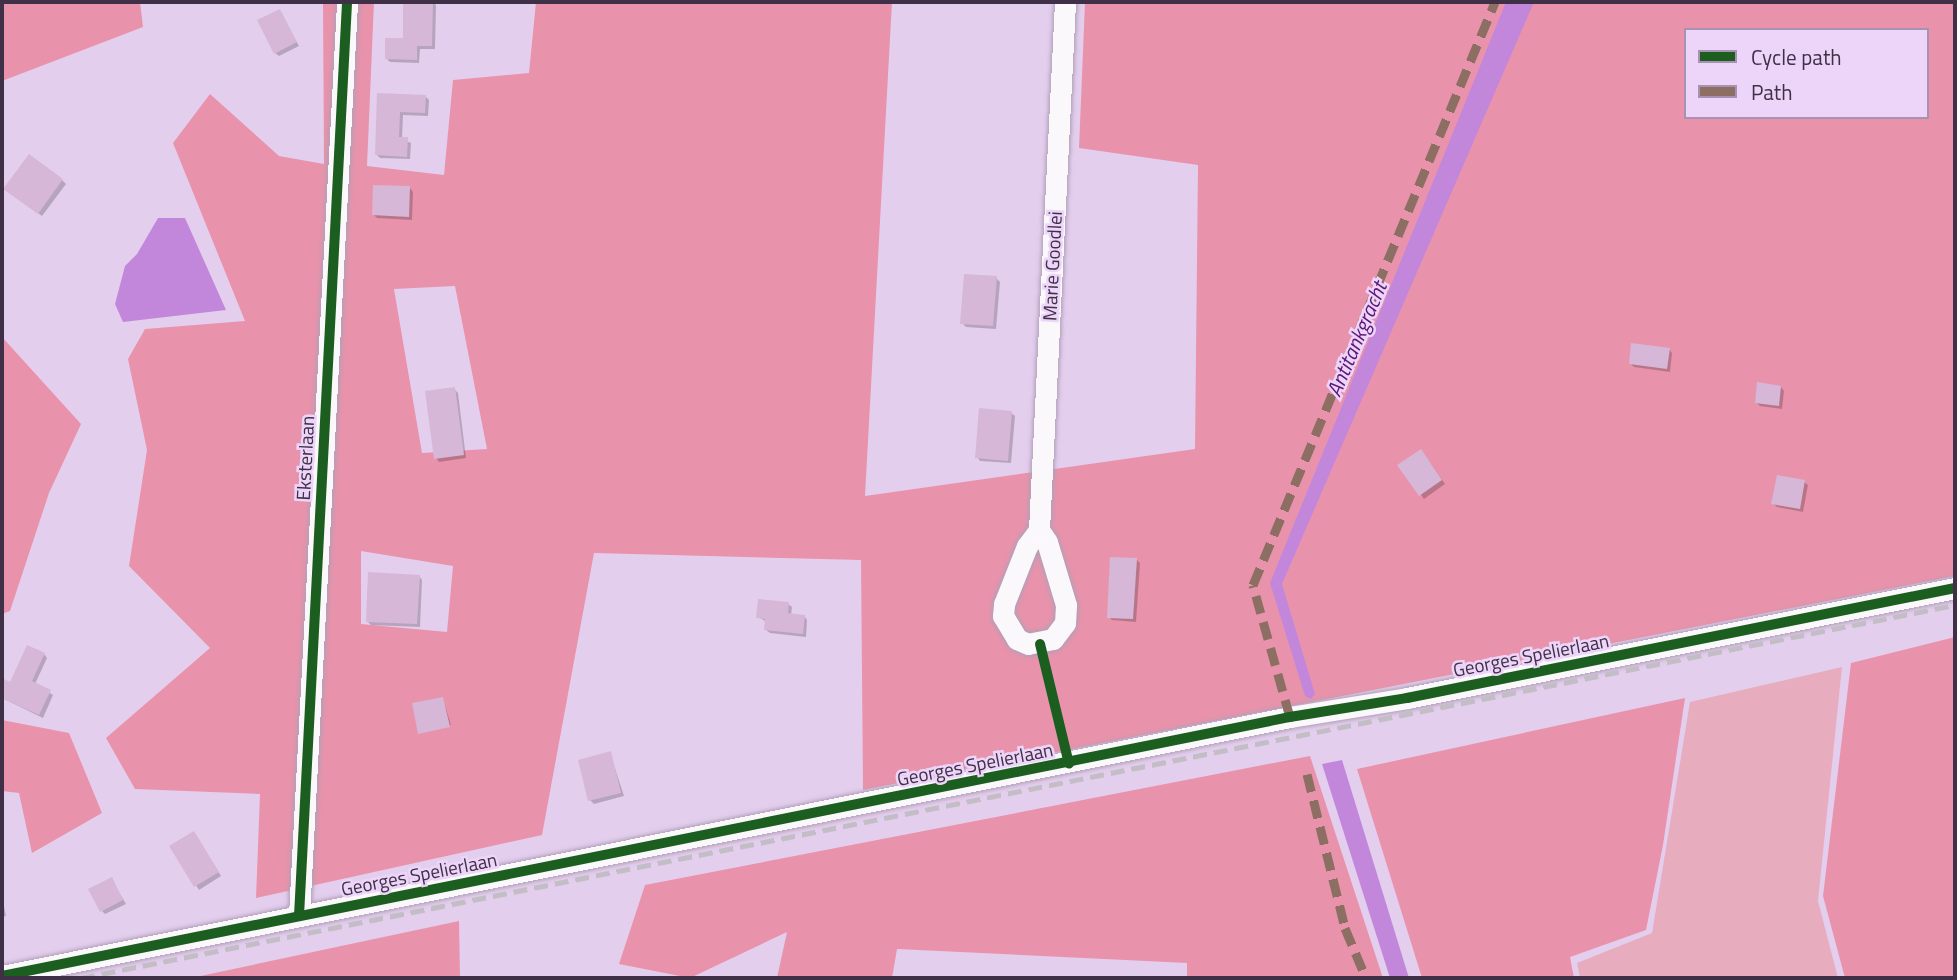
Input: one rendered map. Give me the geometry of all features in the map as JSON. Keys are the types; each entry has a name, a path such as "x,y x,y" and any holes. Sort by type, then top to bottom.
{"street":[{"name":"Eksterlaan","path":"299,916 347,2"},
{"name":"Marie Goodlei","path":"1039,530 1047,542 1066,605 1065,623 1053,639 1028,644 1017,639 1007,627 1003,616 1004,604 1027,546 1039,530 1065,2"},
{"name":"Georges Spelierlaan","path":"2,976 1955,588"}],"shaded area":[{"path":"2,2 140,2 143,27 2,81"},
{"path":"323,2 374,2 367,166 444,175 453,80 529,73 536,2 892,2 865,496 1195,449 1198,165 1079,148 1085,2 1955,2 1955,576 863,790 861,560 594,553 542,835 256,898 260,794 135,789 106,738 210,648 129,566 147,450 128,359 145,329 245,321 173,143 210,94 279,156 324,164","holes":["455,286 487,449 422,453 394,289","361,551 453,566 447,632 361,624"]},
{"name":"Antitankgracht","path":"1506,2 1534,2 1282,584 1315,694 1311,699 1305,696 1270,583"},
{"path":"158,218 185,218 226,310 123,322 115,304 125,266 137,254"},
{"path":"2,337 81,424 49,493 10,611 2,614"},
{"path":"1955,637 1955,978 1845,978 1823,896 1851,663"},
{"path":"1842,667 1818,901 1838,978 1580,978 1577,963 1652,933 1690,702"},
{"path":"1685,698 1663,845 1646,930 1570,957 1574,978 1422,978 1357,769"},
{"path":"2,720 69,733 102,813 32,853 19,793 2,791"},
{"path":"1310,756 1383,978 1187,978 1187,963 897,949 892,978 777,978 787,932 690,978 619,964 645,885"},
{"path":"1342,760 1409,978 1390,978 1322,764"},
{"path":"459,921 460,978 191,978"}],"building":[{"path":"403,2 433,2 432,46 417,46 417,60 385,59 385,38 403,38"},
{"path":"280,9 297,42 274,54 257,20"},
{"path":"377,93 426,95 425,113 400,112 399,137 408,137 407,157 375,155"},
{"path":"29,154 63,179 38,214 3,189"},
{"path":"373,185 410,186 409,217 372,215"},
{"path":"964,274 997,276 993,326 960,324"},
{"path":"1631,343 1670,348 1667,369 1629,364"},
{"path":"1757,382 1781,386 1779,406 1755,403"},
{"path":"455,387 464,455 434,459 425,391"},
{"path":"979,408 1012,411 1008,461 975,458"},
{"path":"1421,449 1442,480 1419,496 1397,465"},
{"path":"1777,475 1805,480 1800,509 1771,504"},
{"path":"1110,557 1137,558 1133,619 1107,618"},
{"path":"368,572 420,575 417,624 366,622"},
{"path":"758,599 789,602 788,613 805,615 803,634 764,630 765,619 756,618"},
{"path":"27,645 45,653 32,681 51,690 39,715 2,698 2,678 10,682"},
{"path":"443,697 450,727 418,734 412,703"},
{"path":"611,751 621,793 588,801 578,760"},
{"path":"194,831 219,872 194,887 169,846"},
{"path":"112,877 123,900 100,912 88,889"}],"railway":[{"path":"81,978 1955,605"}],"marked path":[{"path":"1290,717 1253,585 1495,2"},
{"path":"1307,774 1345,928 1366,978"}],"cycle path":[{"path":"299,916 347,2"},
{"path":"2,976 1290,717 1407,698 1955,588"},
{"path":"1040,644 1069,764"}]}
